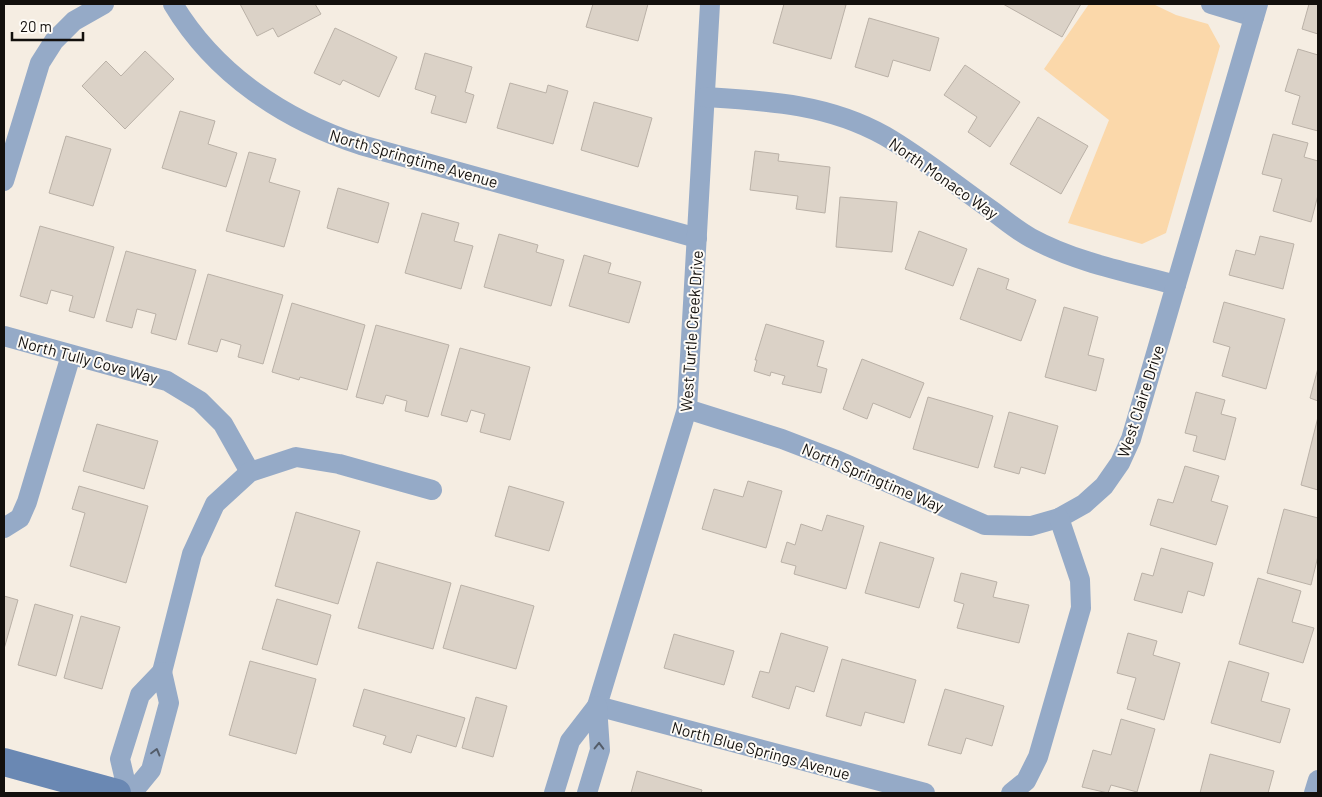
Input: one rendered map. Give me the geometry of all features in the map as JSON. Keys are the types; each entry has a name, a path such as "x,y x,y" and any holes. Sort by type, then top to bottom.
{"main road":[{"path":"4,762 117,793"}],"street":[{"path":"4,181 40,63 54,41 74,21 104,4"},
{"name":"North Springtime Avenue","path":"173,4 198,39 238,80 268,102 309,125 361,145 698,238"},
{"name":"West Turtle Creek Drive","path":"554,793 570,741 597,706 688,408 710,4"},
{"path":"1210,4 1256,10"},
{"name":"West Claire Drive","path":"1059,518 1084,504 1104,486 1120,463 1131,439 1256,10"},
{"name":"North Monaco Way","path":"705,97 782,102 810,107 861,124 885,136 908,151 1030,237 1054,250 1176,285"},
{"name":"North Tully Cove Way","path":"4,336 167,381 200,401 223,424 250,472"},
{"path":"6,527 20,518 27,502 71,355"},
{"name":"North Springtime Way","path":"688,408 782,439 834,459 985,525 1031,526 1059,518"},
{"path":"130,793 151,770 169,703 162,672 192,554 215,504 250,472 296,457 339,464 432,490"},
{"path":"1011,793 1026,781 1038,757 1081,608 1080,580 1059,518"},
{"path":"130,793 120,759 140,695 162,672"},
{"name":"West Turtle Creek Drive","path":"588,793 600,750 597,706"},
{"name":"North Blue Springs Avenue","path":"597,706 925,793"},
{"path":"1314,793 1318,780"}],"shaded area":[{"path":"1089,4 1153,4 1176,15 1208,24 1220,46 1166,233 1142,244 1068,223 1109,120 1044,69"}],"building":[{"path":"240,4 315,4 321,14 278,37 273,28 257,36"},
{"path":"593,4 648,4 638,41 586,27"},
{"path":"784,4 846,5 831,59 773,43"},
{"path":"1003,4 1081,4 1062,37"},
{"path":"1309,4 1318,4 1318,34 1302,29"},
{"path":"869,18 939,38 930,71 893,60 888,77 855,67"},
{"path":"335,28 397,57 379,97 343,80 340,85 314,73"},
{"path":"1298,49 1318,55 1318,131 1292,124 1300,96 1285,91"},
{"path":"145,51 174,79 125,129 82,86 106,61 121,76"},
{"path":"425,53 472,67 465,92 474,95 466,123 431,113 436,96 415,89"},
{"path":"965,65 1020,102 990,147 968,132 977,117 944,95"},
{"path":"510,83 546,93 548,85 568,91 553,144 497,128"},
{"path":"594,102 652,118 638,167 581,150"},
{"path":"180,111 215,121 208,144 237,153 226,187 162,168"},
{"path":"1038,117 1088,146 1061,194 1010,164"},
{"path":"1273,134 1308,143 1304,157 1318,161 1318,195 1311,222 1273,211 1282,179 1262,174"},
{"path":"66,136 111,149 93,206 49,193"},
{"path":"755,151 779,154 778,161 830,167 825,213 796,209 798,196 750,190"},
{"path":"249,152 276,159 269,182 300,191 284,247 226,231"},
{"path":"338,188 389,203 378,243 327,228"},
{"path":"840,197 897,202 892,252 836,247"},
{"path":"422,213 459,223 454,241 473,246 461,289 405,273"},
{"path":"40,226 114,247 94,318 69,311 73,296 51,290 47,304 20,296"},
{"path":"919,231 967,249 953,286 905,269"},
{"path":"499,234 538,245 536,252 564,260 551,306 484,287"},
{"path":"1260,236 1294,244 1283,289 1229,275 1236,250 1255,255"},
{"path":"126,251 196,270 176,340 151,333 156,314 137,309 132,328 106,321"},
{"path":"584,255 611,263 608,273 641,282 629,323 569,306"},
{"path":"978,268 1009,279 1006,289 1036,300 1021,341 960,319"},
{"path":"208,274 283,295 263,364 238,357 241,345 221,339 217,352 188,344"},
{"path":"1224,302 1285,319 1266,389 1222,376 1230,347 1213,342"},
{"path":"292,303 365,325 347,390 300,377 299,380 272,372"},
{"path":"1064,307 1098,317 1088,355 1104,359 1096,391 1045,377"},
{"path":"766,324 824,341 817,366 827,369 821,393 782,384 785,376 771,372 770,376 754,371 757,360 755,360"},
{"path":"376,325 449,345 428,417 405,411 407,401 386,395 383,404 356,397"},
{"path":"460,348 530,367 510,440 480,432 485,414 471,410 467,422 441,415"},
{"path":"862,359 924,383 910,418 873,403 867,419 843,409"},
{"path":"1318,368 1318,401 1310,398"},
{"path":"1196,392 1225,400 1221,414 1236,418 1225,460 1193,451 1197,436 1185,433"},
{"path":"928,397 993,416 978,468 913,449"},
{"path":"1009,412 1058,426 1045,474 1021,467 1019,474 994,467"},
{"path":"1318,417 1318,490 1301,485"},
{"path":"97,424 158,441 144,489 83,471"},
{"path":"1185,466 1219,476 1211,501 1228,506 1216,545 1150,525 1158,499 1173,503"},
{"path":"748,481 782,491 766,548 702,529 714,489 743,497"},
{"path":"79,486 148,506 126,583 70,566 85,513 72,509"},
{"path":"509,486 564,502 549,551 495,536"},
{"path":"1284,509 1318,518 1318,556 1311,585 1267,573"},
{"path":"296,512 360,531 338,604 275,586"},
{"path":"827,515 864,526 846,589 794,574 796,566 781,562 787,542 795,545 801,524 822,531"},
{"path":"880,542 934,558 919,608 865,593"},
{"path":"1161,548 1213,563 1204,596 1188,591 1182,613 1134,600 1142,573 1153,576"},
{"path":"377,562 451,583 433,649 358,628"},
{"path":"961,573 997,582 993,597 1029,605 1019,643 957,628 964,604 954,601"},
{"path":"1258,578 1301,591 1292,622 1314,628 1303,663 1239,644"},
{"path":"461,585 534,606 516,669 443,648"},
{"path":"4,596 18,600 4,649"},
{"path":"277,599 331,615 317,665 262,649"},
{"path":"35,604 73,615 56,676 18,665"},
{"path":"81,616 120,627 102,689 64,678"},
{"path":"781,633 828,647 814,692 796,686 789,709 752,697 760,671 769,673"},
{"path":"1128,633 1157,641 1153,655 1180,663 1164,720 1127,709 1136,678 1117,673"},
{"path":"674,634 734,651 724,685 664,668"},
{"path":"842,659 916,680 904,723 865,712 861,726 826,716"},
{"path":"250,661 316,679 296,754 229,735"},
{"path":"1229,661 1269,673 1261,701 1290,709 1280,743 1211,723"},
{"path":"364,689 465,718 456,747 417,735 411,753 383,744 386,736 353,726"},
{"path":"945,689 1004,706 992,746 966,738 961,754 928,745"},
{"path":"476,697 507,706 493,757 462,748"},
{"path":"1121,719 1155,729 1137,792 1111,785 1108,793 1082,787 1093,750 1111,755"},
{"path":"1210,754 1274,771 1268,793 1200,793"},
{"path":"637,771 702,790 701,793 631,793"}]}
